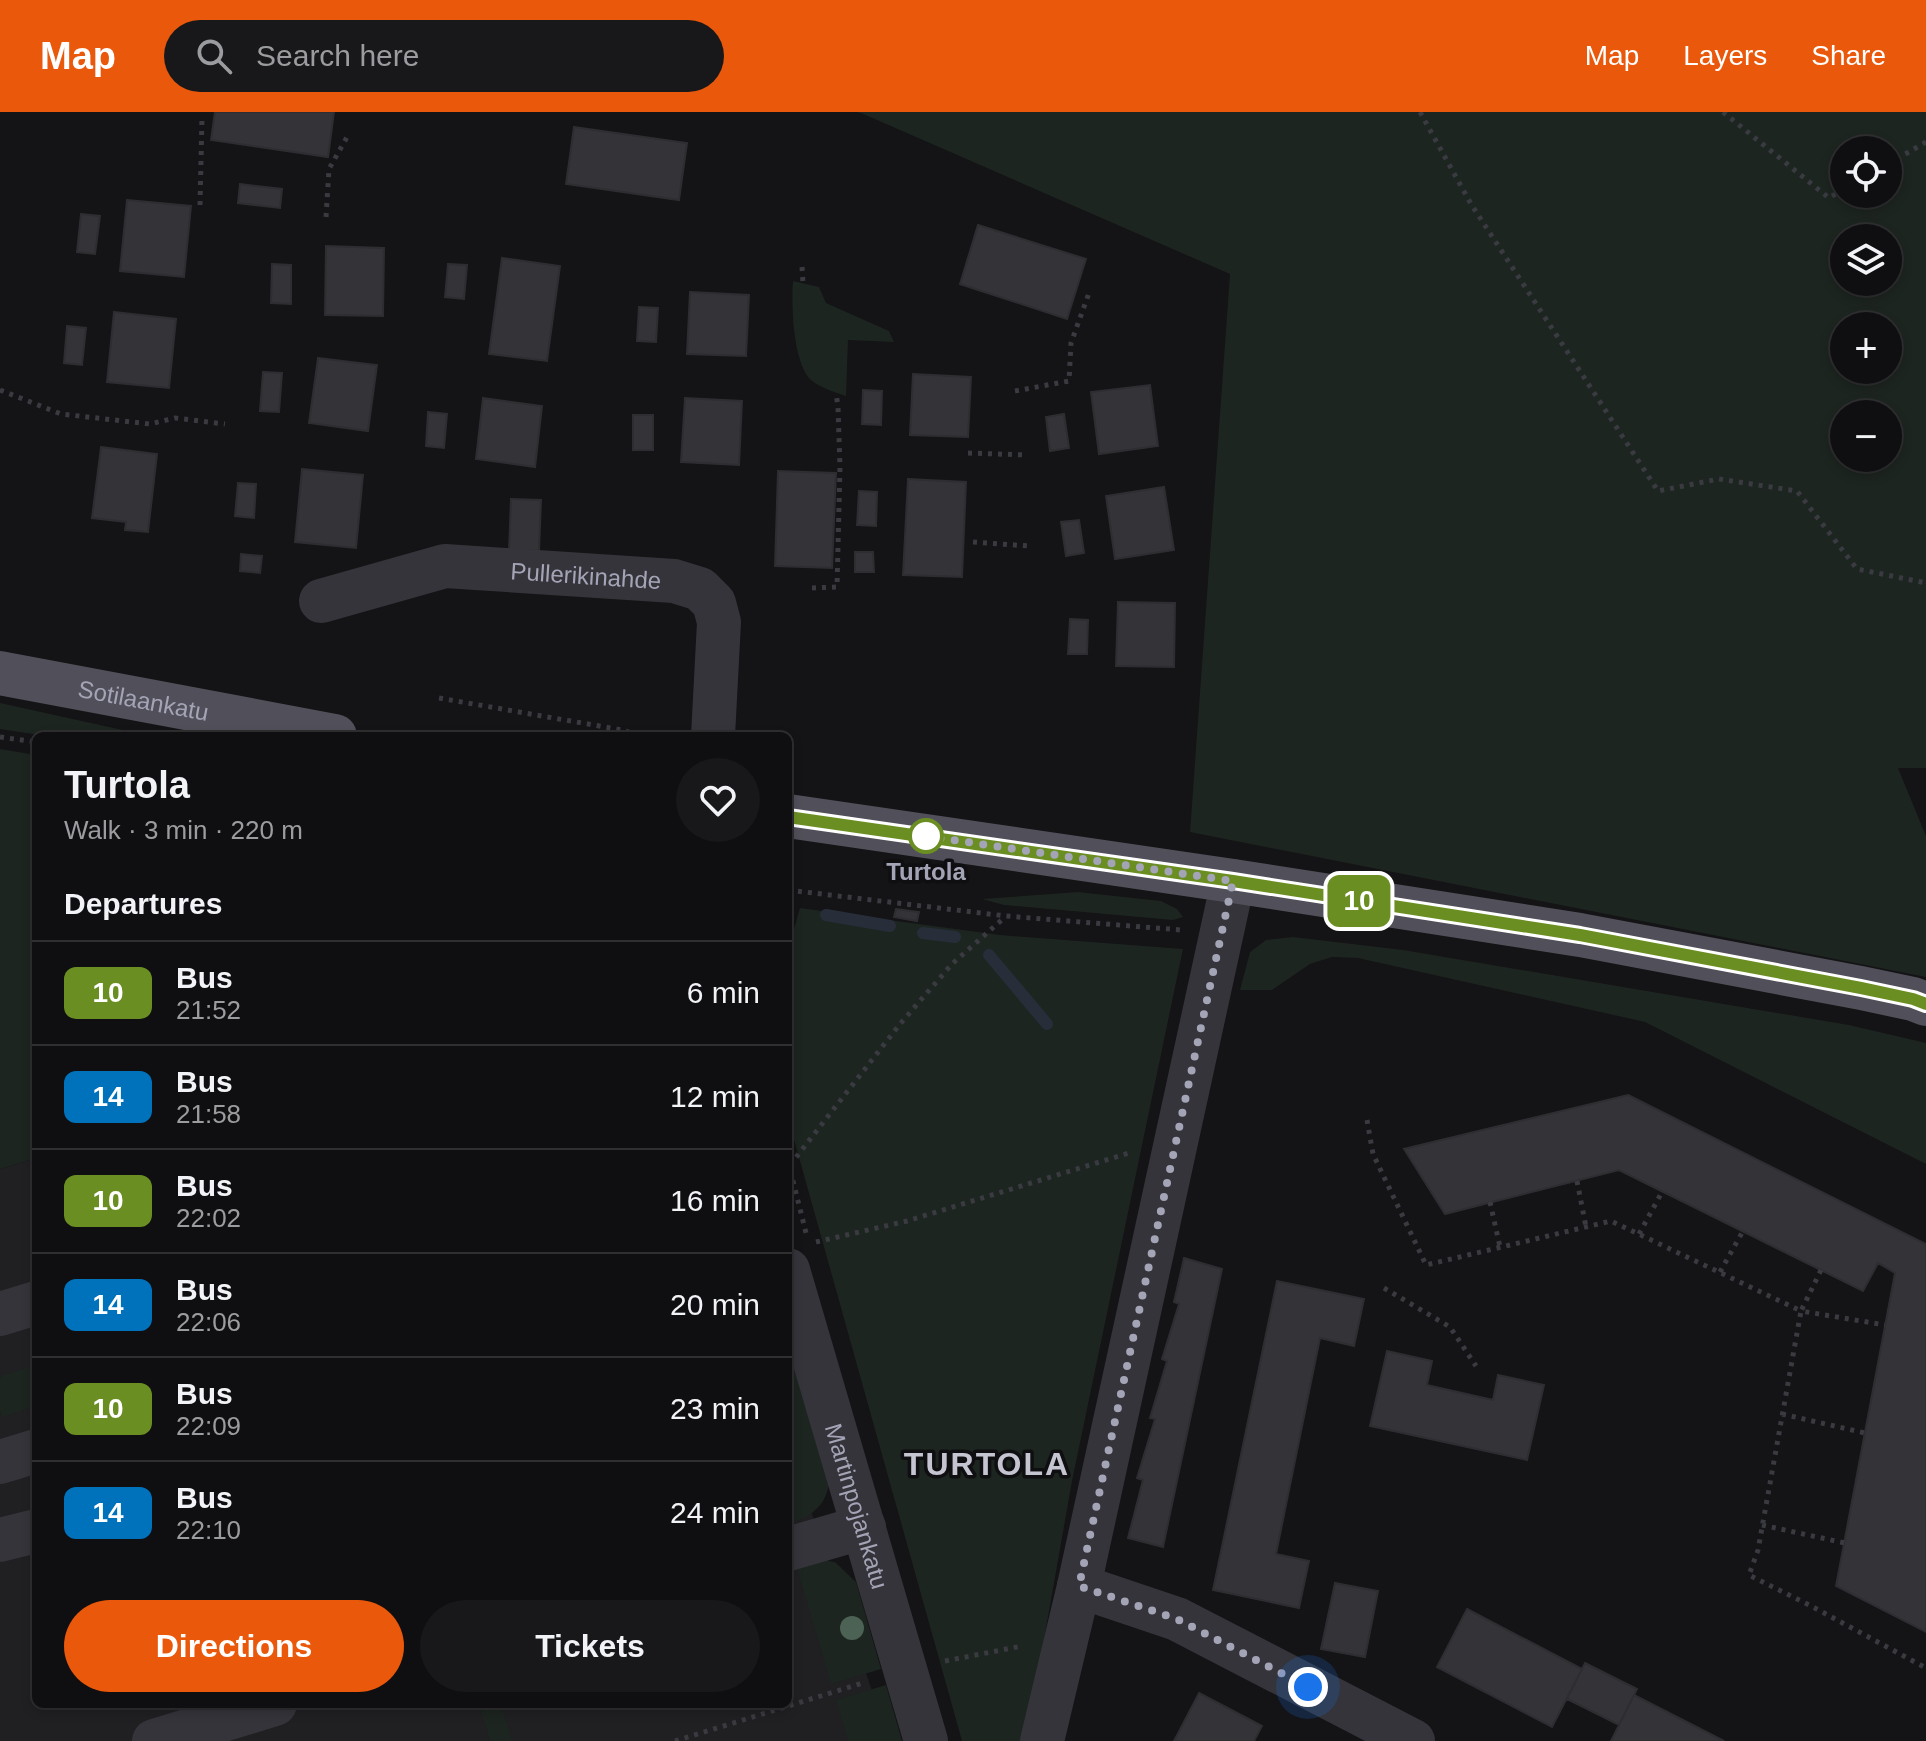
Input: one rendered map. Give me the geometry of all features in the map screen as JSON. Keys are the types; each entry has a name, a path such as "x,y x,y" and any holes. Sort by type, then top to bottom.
{"main road":[{"name":"Sotilaankatu","path":"0,673 314,732"},
{"path":"792,817 1580,935 1861,988 1926,1004"}],"street":[{"name":"Pullerikinahde","path":"321,601 445,566 674,581 700,589 714,603 719,622 713,732"},
{"path":"1042,1741 1079,1586 1233,881"},
{"name":"Martinpojankatu","path":"798,1257 864,1527 926,1741"},
{"path":"0,1314 32,1304"},
{"path":"0,1462 32,1452"},
{"path":"792,1548 864,1527"},
{"path":"0,1540 32,1532"},
{"path":"1079,1586 1177,1619 1413,1741"},
{"path":"154,1741 262,1708"}],"path":[{"path":"1420,112 1471,204 1658,491 1719,479 1797,491 1857,569 1926,583"},
{"path":"1723,112 1830,197"},
{"path":"200,205 202,117"},
{"path":"326,217 329,169 347,137"},
{"path":"1902,156 1926,142"},
{"path":"802,267 803,283"},
{"path":"1015,391 1069,381 1071,343 1089,293"},
{"path":"0,390 61,414 150,424 175,418 225,424"},
{"path":"812,588 837,587 840,467 836,393"},
{"path":"968,453 1028,455"},
{"path":"973,542 1029,546"},
{"path":"439,698 616,732"},
{"path":"0,737 32,741"},
{"path":"792,891 1006,916 1221,933"},
{"path":"792,1159 952,964 1006,916"},
{"path":"1367,1120 1373,1154 1426,1265 1611,1221 1801,1311 1885,1325"},
{"path":"792,1201 798,1257 1131,1153 1171,1160"},
{"path":"1577,1181 1586,1227"},
{"path":"1639,1234 1662,1192"},
{"path":"1490,1202 1500,1247"},
{"path":"1720,1272 1743,1231"},
{"path":"1821,1270 1801,1311 1758,1550 1749,1575 1926,1668"},
{"path":"1384,1288 1450,1327 1476,1366"},
{"path":"1782,1414 1865,1433"},
{"path":"1762,1525 1845,1543"},
{"path":"931,1663 1066,1637"},
{"path":"1917,1663 1926,1659"},
{"path":"792,1705 866,1683"},
{"path":"675,1741 784,1708"}],"shaded area":[{"path":"856,112 1926,112 1926,768 1898,768 1926,836 1926,977 1190,832 1230,274"},
{"path":"793,281 819,287 826,303 889,331 894,342 848,340 846,396 818,385 805,372 794,333"},
{"path":"0,703 130,732 32,734 0,729"},
{"path":"0,749 32,754 32,1159 0,1169"},
{"path":"1078,892 1161,901 1177,909 1183,917 1173,920 1004,905 982,899"},
{"path":"800,908 1000,935 1183,949 1072,1481 1026,1741 962,1741 792,1132 792,936"},
{"path":"1293,937 1403,950 1849,1025 1926,1043 1926,1164 1645,1022 1358,958 1332,957 1310,964 1272,990 1240,990 1250,952 1266,940"},
{"path":"32,1159 32,1708 792,1708 792,1455 889,1741 0,1741 0,1169"},
{"path":"792,1358 829,1484 820,1505 792,1523"},
{"path":"32,1366 32,1407 2,1417 0,1379 3,1375"},
{"path":"821,1560 835,1562 856,1582 881,1669 831,1684 796,1565"},
{"path":"886,1685 902,1741 848,1741 836,1700"},
{"path":"480,1708 502,1708 512,1741 490,1741"}],"building":[{"path":"215,112 334,112 328,157 211,140"},
{"path":"574,127 687,143 679,200 566,184"},
{"path":"240,184 282,189 280,208 238,203"},
{"path":"127,200 191,206 184,277 120,271"},
{"path":"81,214 100,216 95,254 77,252"},
{"path":"978,225 1086,259 1067,319 960,284"},
{"path":"326,246 384,248 383,316 325,315"},
{"path":"502,258 560,266 547,361 489,354"},
{"path":"272,264 291,265 291,304 271,303"},
{"path":"448,264 467,265 464,299 445,297"},
{"path":"690,292 749,295 746,356 687,354"},
{"path":"639,307 658,308 656,342 637,341"},
{"path":"114,312 176,319 169,388 107,382"},
{"path":"67,326 86,328 82,365 64,363"},
{"path":"318,358 377,365 368,431 309,423"},
{"path":"263,372 282,373 279,412 260,411"},
{"path":"913,374 971,377 968,437 910,435"},
{"path":"1150,385 1158,446 1099,454 1091,392"},
{"path":"863,390 882,391 881,425 862,424"},
{"path":"483,398 542,406 535,467 476,459"},
{"path":"685,398 742,401 739,465 681,462"},
{"path":"428,412 447,414 444,448 426,446"},
{"path":"1064,414 1069,448 1050,451 1046,417"},
{"path":"633,415 653,415 653,450 633,450"},
{"path":"101,447 157,454 148,532 125,530 126,522 92,518"},
{"path":"302,469 363,475 356,548 295,542"},
{"path":"778,471 836,473 832,568 775,566"},
{"path":"908,479 966,482 962,577 903,575"},
{"path":"238,483 256,484 254,518 235,516"},
{"path":"1164,487 1174,550 1115,559 1106,496"},
{"path":"859,491 877,492 876,526 857,525"},
{"path":"511,499 541,500 539,551 509,550"},
{"path":"1079,520 1084,553 1066,556 1061,522"},
{"path":"855,552 873,552 874,572 855,572"},
{"path":"241,554 262,556 260,573 240,571"},
{"path":"1118,602 1175,603 1174,667 1116,666"},
{"path":"1070,619 1088,620 1087,654 1068,654"},
{"path":"896,909 919,912 917,921 894,917"},
{"path":"1628,1095 1926,1244 1926,1632 1836,1586 1895,1273 1878,1263 1863,1291 1619,1170 1445,1214 1404,1149"},
{"path":"1184,1258 1222,1269 1163,1547 1128,1538 1143,1480 1137,1478 1155,1419 1150,1418 1167,1361 1162,1359 1179,1304 1174,1302"},
{"path":"1277,1281 1364,1299 1354,1346 1320,1338 1276,1554 1309,1561 1299,1608 1213,1590"},
{"path":"1387,1351 1432,1361 1427,1385 1493,1400 1498,1375 1544,1385 1527,1460 1370,1426"},
{"path":"1335,1583 1378,1591 1365,1657 1321,1649"},
{"path":"1467,1609 1582,1669 1552,1727 1437,1667"},
{"path":"1585,1663 1637,1689 1619,1725 1567,1699"},
{"path":"1199,1693 1262,1726 1254,1741 1174,1741"},
{"path":"1634,1695 1724,1741 1611,1741"}],"waterway":[{"path":"826,915 890,926"},
{"path":"923,933 955,937"},
{"path":"989,955 1047,1024"}],"bus line":[{"name":"10","path":"792,818 1580,935 1861,988 1926,1004"}],"place":[{"name":"Turtola","path":"926,836"}],"district":[{"name":"TURTOLA","path":"987,1464"}],"route":[{"path":"926,836 919,835 1233,881 1079,1586 1177,1619 1308,1687"}]}
